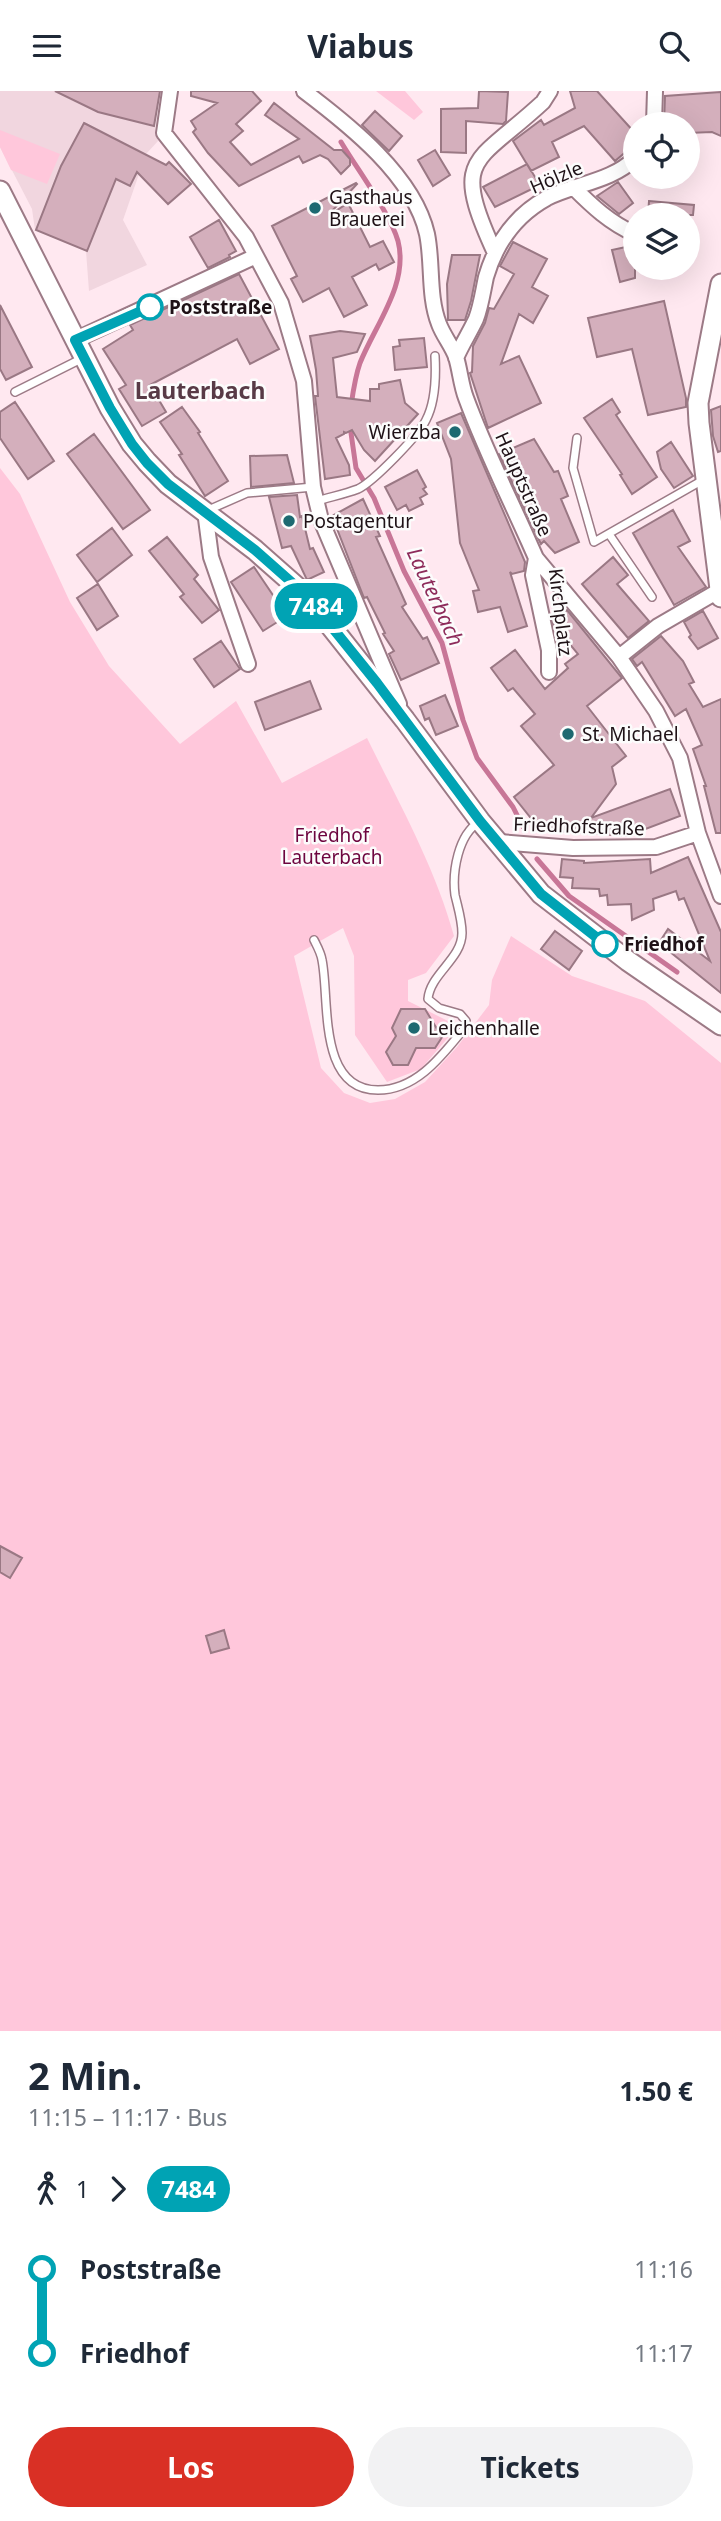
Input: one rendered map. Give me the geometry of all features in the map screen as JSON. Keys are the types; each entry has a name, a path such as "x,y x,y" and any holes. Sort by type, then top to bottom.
{"main road":[{"path":"0,191 9,225 132,444 168,484 274,566 306,595 405,720 480,821 541,894 628,961 721,1025"},
{"path":"720,593 698,403 717,332 721,284"}],"street":[{"path":"170,91 164,133 231,216 281,303 304,381 314,494 328,542 405,720"},
{"name":"Hauptstraße","path":"304,91 340,118 376,153 415,205 426,231 438,323 456,358 467,401 536,558 619,657 656,711 680,758 698,833 721,896"},
{"path":"495,253 474,202 471,183 473,168 482,154 535,110 550,91"},
{"path":"654,112 655,91"},
{"name":"Hölzle","path":"456,358 476,318 495,253 508,230 526,212 573,187 600,179 623,168"},
{"path":"573,187 596,210 623,228"},
{"path":"80,349 256,256"},
{"path":"205,511 211,557 248,664"},
{"name":"Kirchplatz","path":"536,558 533,575 550,650 549,672"},
{"path":"619,657 658,626 720,593"},
{"name":"Friedhofstraße","path":"499,842 573,848 656,848 698,833"}],"lane":[{"path":"15,392 80,349"},
{"path":"205,511 247,493 314,494 360,488 372,481 427,418 436,370 435,356"},
{"path":"577,438 573,468 594,542 707,478"},
{"path":"609,534 652,597"},
{"path":"314,940 322,957 326,985 325,1011 336,1064 366,1090 387,1090 419,1078 463,1030 466,1021 460,1014 439,1008 428,999 429,989 456,952 462,936 455,892 457,860 466,834 480,821"}],"shaded area":[{"path":"0,91 159,91 154,126 158,141 146,154 123,220 147,265 89,291 86,251 35,230 32,209 0,147"}],"green space":[{"path":"376,91 405,91 423,112 414,120"},
{"path":"0,130 60,154 47,184 11,170 0,147"},
{"name":"Friedhof Lauterbach","path":"0,468 20,494 70,602 109,666 180,744 236,701 282,783 367,738 427,860 454,936 426,973 408,980 408,1001 458,1026 421,1069 387,1082 355,1035 354,956 343,928 294,956 321,1068 344,1093 370,1103 395,1099 425,1082 457,1047 489,1005 492,980 511,936 572,976 645,1001 721,1063 721,2031 0,2031"}],"building":[{"path":"55,91 160,91 154,126 98,112"},
{"path":"191,91 252,91 261,101 236,124 243,131 230,142 251,165 299,139 265,115 274,103 334,150 342,150 350,159 350,165 341,174 328,159 320,155 303,163 299,156 239,186 208,153 193,132 196,129 191,121 217,103 191,96"},
{"path":"479,91 508,92 506,121 503,124 466,121 466,153 441,152 441,109 478,108"},
{"path":"570,91 597,91 623,120 623,154 615,161 584,126 552,142 559,157 531,171 513,141 541,120 544,125 575,108"},
{"path":"721,92 721,136 712,132 700,132 700,112 664,112 665,96"},
{"path":"375,111 402,136 389,151 362,125"},
{"path":"84,123 166,165 169,162 191,184 168,204 137,172 130,186 116,179 87,251 36,230 61,166"},
{"path":"435,150 450,175 433,186 418,160"},
{"path":"527,164 540,185 495,207 483,187"},
{"path":"618,182 633,203 623,203 623,211 619,214 597,196"},
{"path":"356,183 332,211 348,203 370,247 383,241 394,262 379,270 376,264 352,277 367,305 344,317 329,288 303,302 291,279 297,276 272,226"},
{"path":"219,220 236,251 208,268 190,237"},
{"path":"513,242 547,259 532,287 548,296 533,323 519,314 501,364 519,356 541,403 488,428 470,373 473,346 485,323 489,308 494,309 514,274 500,266"},
{"path":"623,248 623,280 628,280 620,282 612,250"},
{"path":"452,255 480,255 465,320 448,320 447,284"},
{"path":"239,274 279,349 250,364 237,339 150,385 166,412 142,426 119,389 126,385 103,349 133,330 130,325"},
{"path":"664,301 686,407 648,415 632,349 597,357 588,318"},
{"path":"0,305 32,367 6,380 0,369"},
{"path":"340,331 365,334 357,352 333,358 337,397 370,401 370,389 379,389 379,384 400,380 405,403 418,414 375,461 364,450 352,430 344,432 336,438 349,465 350,475 325,479 315,396 318,396 316,370 310,336"},
{"path":"424,338 427,367 395,370 393,347 400,346 399,340"},
{"path":"612,399 620,412 616,415 657,477 632,494 620,475 622,474 584,418"},
{"path":"15,402 54,461 28,479 0,438 0,412"},
{"path":"721,406 721,451 718,452 713,436 711,410"},
{"path":"182,407 228,481 205,496 179,455 182,454 160,422"},
{"path":"461,413 525,562 524,571 512,574 510,572 527,626 508,632 500,607 478,612 473,591 479,590 460,543 451,459 437,423"},
{"path":"94,434 150,510 123,529 67,454"},
{"path":"534,439 554,472 558,471 568,496 561,499 579,542 555,553 544,541 541,544 499,454"},
{"path":"671,442 693,476 674,488 661,469 657,452"},
{"path":"287,455 294,483 251,487 250,456"},
{"path":"417,470 426,487 423,489 427,494 420,498 423,504 409,511 406,505 397,510 385,487"},
{"name":"Postagentur","path":"297,495 300,517 302,516 310,549 313,548 324,572 307,580 291,546 282,548 269,497"},
{"path":"363,499 380,536 376,537 406,604 402,607 423,639 427,637 439,663 401,680 389,654 394,651 383,634 385,633 367,597 364,598 332,516"},
{"path":"673,510 690,541 678,547 706,587 674,605 633,533"},
{"path":"112,528 132,555 97,582 77,555"},
{"path":"167,537 198,575 194,579 219,610 202,623 180,597 184,594 149,551"},
{"path":"613,557 628,575 617,584 649,621 628,638 582,584"},
{"path":"254,567 287,616 263,631 231,582"},
{"path":"98,584 118,616 97,630 77,598"},
{"path":"567,610 622,678 587,706 626,756 612,767 616,784 591,818 670,789 680,816 627,836 556,831 556,828 534,822 514,797 554,765 521,726 535,714 513,688 508,691 491,668 515,650 545,689 568,668 565,664 578,654 553,624 553,621"},
{"path":"703,611 718,638 698,649 689,637 691,635 684,622"},
{"path":"661,636 683,661 694,682 689,684 703,707 721,699 721,833 716,833 706,786 693,749 702,745 686,709 675,716 642,662 637,666 632,659"},
{"path":"221,641 240,669 214,687 194,659"},
{"path":"310,681 321,709 265,730 255,702"},
{"path":"445,695 458,726 436,735 429,718 425,720 420,706"},
{"path":"688,857 721,932 721,993 659,943 668,929 710,961 684,898 679,900 676,891 653,899 654,910 632,920 631,904 608,905 607,895 600,896 599,889 572,888 573,878 560,877 562,859 584,863 650,859 651,873"},
{"path":"555,931 582,951 569,970 541,949"},
{"name":"Leichenhalle","path":"401,1009 425,1009 437,1029 448,1028 435,1048 416,1048 408,1065 393,1065 386,1052 396,1036 392,1028"},
{"path":"0,1546 22,1558 10,1578 0,1572"},
{"path":"224,1630 229,1648 211,1653 206,1636"}],"waterway":[{"name":"Lauterbach","path":"341,142 388,218 398,241 400,257 395,288 360,363 351,406"},
{"name":"Lauterbach","path":"350,426 356,468 374,498 404,571 442,643 463,720 477,758 513,807 523,827"},
{"name":"Lauterbach","path":"537,859 569,896 677,972"}],"bus line":[{"name":"7484","path":"150,307 75,340 132,444 168,484 255,550 306,595 334,627 480,821 541,894 605,944"}],"place":[{"name":"Gasthaus Brauerei","path":"315,208"},
{"name":"Poststraße","path":"150,307"},
{"name":"Wierzba","path":"455,432"},
{"name":"Postagentur","path":"289,521"},
{"name":"St. Michael","path":"568,734"},
{"name":"Friedhof","path":"605,944"},
{"name":"Leichenhalle","path":"414,1028"}],"district":[{"name":"Lauterbach","path":"200,391"}]}
